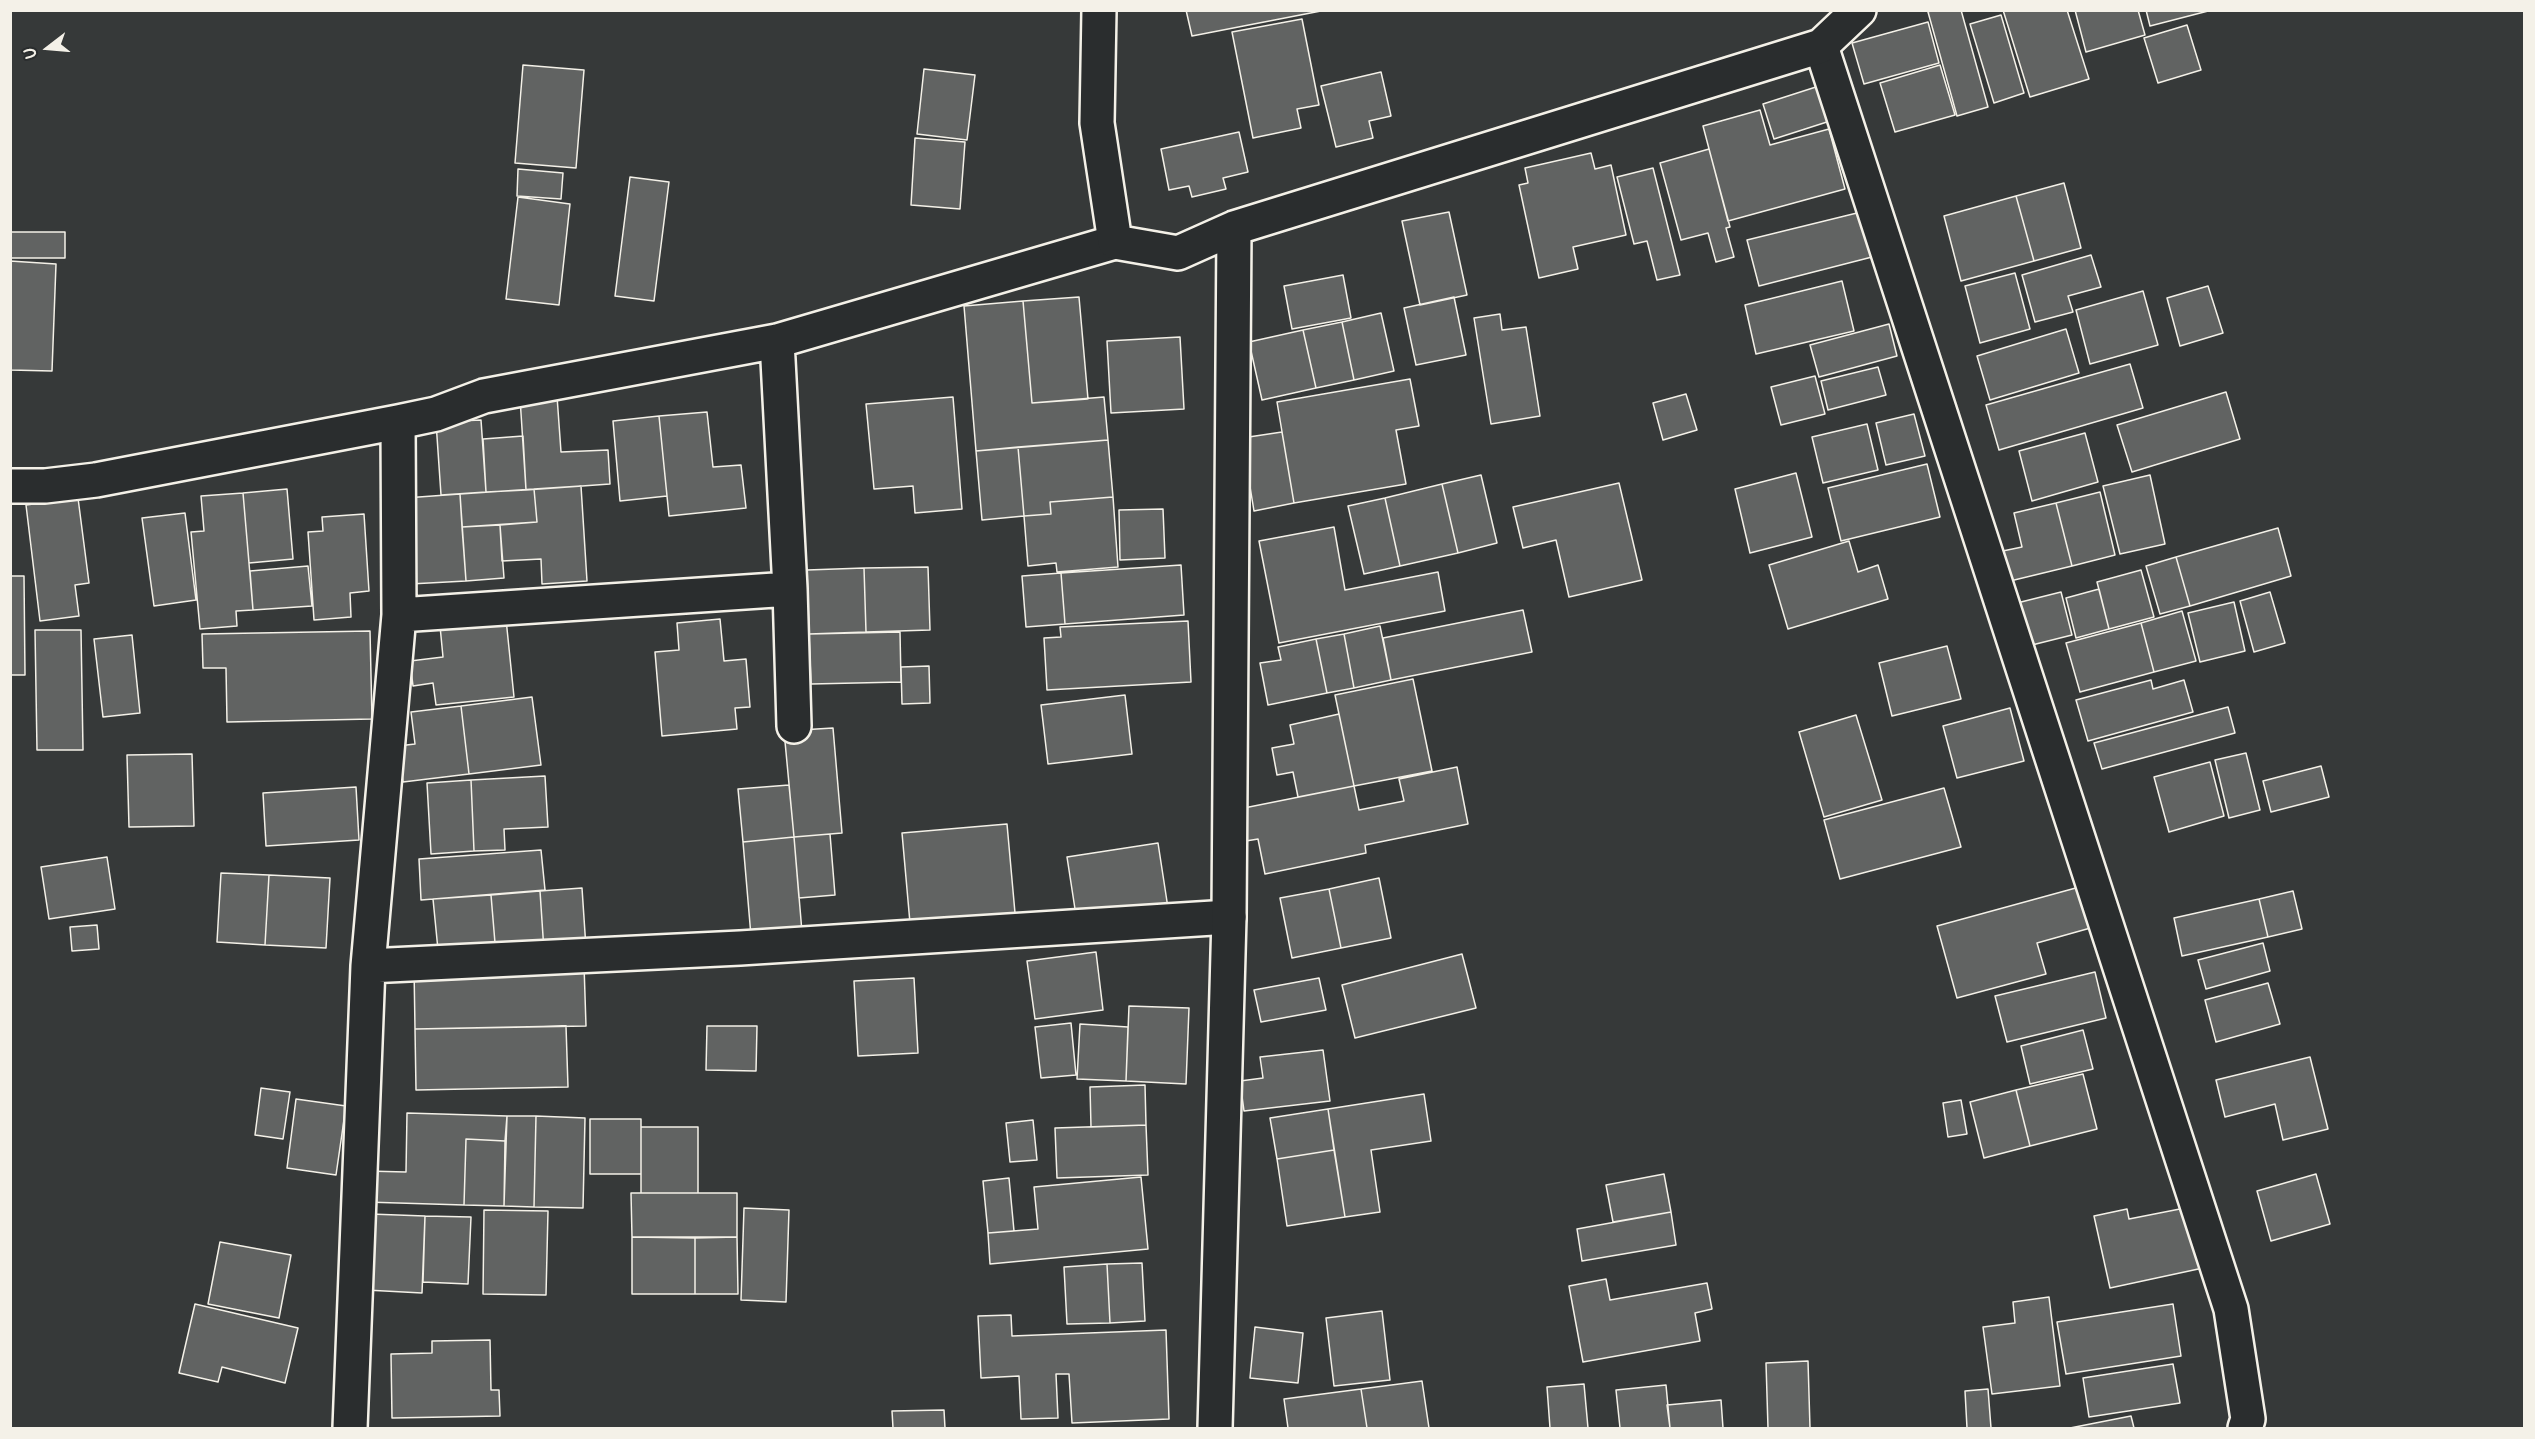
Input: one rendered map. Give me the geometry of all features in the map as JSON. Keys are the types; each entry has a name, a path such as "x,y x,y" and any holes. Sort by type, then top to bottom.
{"street":[{"path":"1099,10 1097,123 1115,242"},
{"path":"10,486 45,486 96,480 435,414 484,396 777,341 1115,242 1178,253 1234,228 1821,46 1859,10"},
{"path":"1821,46 2231,1309 2248,1419 2245,1428"},
{"path":"1215,1428 1229,917 1234,228"},
{"path":"777,341 795,726"},
{"path":"350,1428 368,966 399,615 398,422"},
{"path":"399,615 790,589"},
{"path":"368,966 740,948 1229,917"}],"building":[{"path":"1186,10 1326,10 1192,36"},
{"path":"1961,10 1988,107 1957,116 1928,12"},
{"path":"2003,10 2067,10 2089,79 2030,97"},
{"path":"2075,10 2138,10 2145,35 2086,52"},
{"path":"2146,10 2212,10 2150,26"},
{"path":"2001,15 2024,93 1994,103 1970,24"},
{"path":"1302,19 1319,105 1297,109 1301,128 1253,138 1232,32"},
{"path":"1928,22 1939,63 1864,84 1852,43"},
{"path":"2187,25 2201,70 2158,83 2144,38"},
{"path":"523,65 584,70 576,168 515,163"},
{"path":"1940,65 1955,115 1895,132 1880,83"},
{"path":"924,69 975,75 967,140 917,134"},
{"path":"1381,72 1391,116 1369,121 1373,138 1336,147 1321,86"},
{"path":"1819,86 1830,121 1774,139 1763,104"},
{"path":"1760,110 1770,145 1829,129 1845,189 1728,221 1703,126"},
{"path":"1239,132 1248,172 1223,178 1226,189 1192,197 1189,186 1169,190 1161,149"},
{"path":"915,138 965,142 960,209 911,205"},
{"path":"1709,149 1730,227 1726,228 1734,257 1716,262 1708,233 1681,240 1660,163"},
{"path":"1591,153 1595,169 1611,165 1626,235 1573,247 1578,269 1539,278 1519,185 1528,183 1525,168"},
{"path":"1653,168 1680,275 1657,280 1647,241 1634,244 1617,177"},
{"path":"518,169 563,173 561,199 517,196"},
{"path":"630,177 669,182 654,301 615,296"},
{"path":"2064,183 2081,248 2034,261 2016,196"},
{"path":"2016,196 2034,261 1961,281 1944,216"},
{"path":"518,197 570,204 559,305 506,299"},
{"path":"1449,212 1467,295 1420,305 1402,221"},
{"path":"1861,212 1872,257 1759,286 1747,240"},
{"path":"11,232 65,232 65,258 11,258"},
{"path":"2091,255 2101,287 2068,296 2073,312 2035,322 2022,275"},
{"path":"10,261 56,264 52,371 10,370"},
{"path":"2015,273 2030,329 1980,343 1965,286"},
{"path":"1343,275 1351,318 1292,329 1284,286"},
{"path":"1842,281 1854,331 1756,354 1745,305"},
{"path":"2208,286 2223,333 2180,346 2167,298"},
{"path":"2143,291 2158,345 2090,364 2076,310"},
{"path":"1079,297 1088,399 1032,403 1023,301"},
{"path":"1454,297 1466,355 1416,365 1404,308"},
{"path":"1023,301 1032,403 1104,397 1108,440 976,451 964,306"},
{"path":"1381,313 1394,371 1354,380 1342,322"},
{"path":"1500,314 1502,330 1526,327 1540,416 1491,424 1474,318"},
{"path":"1342,322 1354,380 1316,388 1303,330"},
{"path":"1889,324 1897,356 1819,377 1810,345"},
{"path":"2066,329 2079,373 1990,400 1977,356"},
{"path":"1303,330 1316,388 1262,400 1249,342"},
{"path":"1180,337 1184,409 1111,413 1107,341"},
{"path":"2130,364 2143,408 1999,450 1986,405"},
{"path":"1878,367 1886,395 1828,410 1821,381"},
{"path":"1815,376 1825,414 1781,425 1771,387"},
{"path":"1410,379 1419,426 1396,430 1406,484 1294,503 1277,402"},
{"path":"2226,392 2240,439 2132,472 2117,425"},
{"path":"1686,394 1697,430 1663,440 1653,403"},
{"path":"557,396 561,452 608,450 610,484 526,490 520,398"},
{"path":"953,397 962,509 915,513 913,486 874,489 866,404"},
{"path":"707,412 713,467 741,465 746,508 669,516 659,416"},
{"path":"1914,414 1925,456 1886,465 1876,423"},
{"path":"659,416 667,496 620,501 613,421"},
{"path":"481,420 486,492 441,495 436,422"},
{"path":"1867,424 1878,470 1823,483 1812,437"},
{"path":"1282,432 1294,503 1254,511 1242,438"},
{"path":"2085,433 2098,482 2032,501 2019,451"},
{"path":"523,436 526,490 486,492 483,439"},
{"path":"1108,440 1113,497 1050,502 1051,514 1024,516 1018,447"},
{"path":"1018,447 1024,516 982,520 976,451"},
{"path":"1927,464 1940,517 1841,541 1828,488"},
{"path":"1796,473 1812,537 1750,553 1735,489"},
{"path":"1481,475 1497,543 1458,553 1442,484"},
{"path":"2150,475 2165,544 2120,554 2103,486"},
{"path":"1619,483 1642,580 1569,597 1556,540 1523,548 1513,507"},
{"path":"1442,484 1458,553 1400,566 1385,498"},
{"path":"581,486 587,581 542,584 541,559 502,561 500,525 537,522 534,489"},
{"path":"287,489 293,559 249,563 243,493"},
{"path":"534,489 537,522 462,527 460,494"},
{"path":"2100,492 2115,555 2072,566 2056,503"},
{"path":"243,493 253,610 236,611 237,626 200,629 191,532 204,531 201,496"},
{"path":"460,494 466,581 410,584 405,498"},
{"path":"1113,497 1118,567 1057,572 1056,563 1028,566 1024,516 1051,514 1050,502"},
{"path":"78,498 89,583 75,585 79,616 40,621 26,505"},
{"path":"1385,498 1400,566 1364,574 1348,506"},
{"path":"2056,503 2072,566 2006,582 1998,552 2022,547 2014,513"},
{"path":"1163,509 1165,558 1120,560 1119,510"},
{"path":"185,513 196,600 154,606 142,518"},
{"path":"364,514 369,591 350,593 351,617 314,620 308,532 323,531 322,517"},
{"path":"500,525 504,578 466,581 462,527"},
{"path":"1334,527 1345,590 1438,572 1445,611 1279,643 1259,541"},
{"path":"2278,528 2291,576 2190,606 2176,557"},
{"path":"1849,541 1858,572 1878,565 1888,599 1788,629 1769,565"},
{"path":"2176,557 2190,606 2160,614 2146,566"},
{"path":"1181,565 1184,615 1065,624 1061,573"},
{"path":"308,566 312,606 253,610 250,571"},
{"path":"928,567 930,630 866,632 864,568"},
{"path":"864,568 866,632 809,634 807,570"},
{"path":"2141,570 2154,617 2109,629 2097,582"},
{"path":"1061,573 1065,624 1026,627 1022,576"},
{"path":"10,576 24,576 25,675 10,675"},
{"path":"2099,589 2109,629 2076,638 2066,598"},
{"path":"2061,592 2072,635 2028,646 2017,603"},
{"path":"2270,592 2285,643 2254,652 2240,601"},
{"path":"2234,602 2245,651 2200,662 2188,613"},
{"path":"1523,610 1532,652 1391,680 1383,638"},
{"path":"2182,611 2196,661 2154,672 2141,623"},
{"path":"506,619 514,697 436,705 433,683 413,686 410,661 443,657 440,626"},
{"path":"720,619 724,661 746,659 750,707 735,708 737,729 662,736 655,652 679,650 677,623"},
{"path":"1188,621 1191,682 1047,690 1044,638 1061,637 1060,627"},
{"path":"2141,623 2154,672 2080,692 2066,643"},
{"path":"1380,626 1391,680 1354,688 1344,634"},
{"path":"35,630 81,630 83,750 37,750"},
{"path":"370,631 372,719 227,722 226,668 203,668 202,634"},
{"path":"900,632 901,682 811,684 809,634"},
{"path":"1344,634 1354,688 1327,693 1316,639"},
{"path":"132,635 140,713 103,717 94,639"},
{"path":"1316,639 1327,693 1268,705 1260,663 1281,660 1278,647"},
{"path":"1947,646 1961,699 1892,716 1879,663"},
{"path":"929,666 930,703 902,704 901,667"},
{"path":"1413,679 1432,771 1354,786 1335,695"},
{"path":"2151,680 2153,689 2184,680 2193,712 2088,741 2076,700"},
{"path":"1125,695 1132,754 1048,764 1041,705"},
{"path":"532,697 541,765 469,774 461,706"},
{"path":"461,706 469,774 403,782 398,746 415,744 411,712"},
{"path":"2228,707 2235,733 2102,769 2094,743"},
{"path":"2010,708 2024,761 1957,778 1943,726"},
{"path":"1339,714 1354,786 1298,797 1293,772 1277,775 1272,748 1294,744 1290,725"},
{"path":"1856,715 1882,800 1824,817 1799,732"},
{"path":"833,728 842,833 794,837 784,731"},
{"path":"2246,753 2260,810 2229,818 2215,760"},
{"path":"192,754 194,826 129,827 127,755"},
{"path":"2210,762 2224,816 2169,832 2154,777"},
{"path":"2321,766 2329,797 2271,812 2263,781"},
{"path":"1457,767 1468,824 1365,845 1366,853 1265,874 1258,839 1246,841 1239,809 1354,786 1359,810 1404,801 1399,779"},
{"path":"545,776 548,827 504,829 505,850 474,851 471,780"},
{"path":"471,780 474,851 431,854 427,783"},
{"path":"789,785 794,837 743,842 738,789"},
{"path":"356,787 359,840 266,846 263,793"},
{"path":"1944,788 1961,847 1840,879 1824,820"},
{"path":"1007,824 1015,913 910,923 902,833"},
{"path":"830,834 835,895 799,898 794,837"},
{"path":"794,837 802,932 751,936 743,842"},
{"path":"1158,843 1168,908 1077,922 1067,857"},
{"path":"541,850 545,890 421,900 419,859"},
{"path":"107,857 115,909 49,919 41,867"},
{"path":"221,873 269,875 265,945 217,942"},
{"path":"269,875 330,878 326,948 265,945"},
{"path":"1379,878 1391,938 1341,948 1329,889"},
{"path":"2083,886 2094,927 2037,943 2046,974 1957,998 1937,926"},
{"path":"582,888 586,948 544,951 540,891"},
{"path":"1329,889 1341,948 1292,958 1280,898"},
{"path":"540,891 544,951 496,955 491,895"},
{"path":"2293,891 2302,929 2268,937 2259,899"},
{"path":"491,895 496,955 439,960 433,899"},
{"path":"2259,899 2268,937 2182,956 2174,918"},
{"path":"97,925 99,949 72,951 70,927"},
{"path":"2263,943 2270,971 2206,989 2198,960"},
{"path":"1096,952 1103,1010 1035,1019 1027,961"},
{"path":"1462,954 1476,1008 1355,1038 1342,985"},
{"path":"584,965 586,1026 415,1029 414,968"},
{"path":"2095,972 2106,1018 2007,1042 1995,996"},
{"path":"914,978 918,1053 858,1056 854,981"},
{"path":"1319,978 1326,1010 1261,1022 1254,990"},
{"path":"2268,983 2280,1024 2216,1042 2205,1000"},
{"path":"1129,1006 1189,1008 1186,1084 1126,1081"},
{"path":"1071,1023 1076,1075 1041,1078 1035,1027"},
{"path":"1080,1024 1128,1027 1126,1081 1077,1079"},
{"path":"566,1026 568,1087 416,1090 415,1029"},
{"path":"707,1026 757,1026 756,1071 706,1070"},
{"path":"2083,1030 2093,1069 2030,1084 2021,1046"},
{"path":"1323,1050 1330,1101 1244,1111 1240,1081 1263,1078 1260,1057"},
{"path":"2310,1057 2328,1129 2283,1140 2275,1104 2225,1117 2216,1080"},
{"path":"2083,1074 2097,1129 2030,1146 2016,1090"},
{"path":"1145,1085 1146,1125 1091,1127 1090,1087"},
{"path":"261,1088 290,1092 283,1139 255,1135"},
{"path":"2016,1090 2030,1146 1984,1158 1970,1102"},
{"path":"1424,1094 1431,1141 1371,1150 1380,1212 1345,1217 1328,1109"},
{"path":"296,1099 346,1106 336,1175 287,1168"},
{"path":"1961,1100 1967,1134 1948,1137 1943,1103"},
{"path":"1328,1109 1334,1150 1277,1159 1270,1118"},
{"path":"407,1113 507,1116 505,1141 466,1139 464,1205 365,1202 366,1171 406,1172"},
{"path":"507,1116 536,1116 534,1207 504,1206"},
{"path":"536,1116 585,1118 583,1208 534,1207"},
{"path":"590,1119 641,1119 641,1174 590,1174"},
{"path":"1033,1120 1037,1160 1010,1162 1006,1123"},
{"path":"1146,1125 1148,1175 1057,1178 1055,1128"},
{"path":"641,1127 698,1127 698,1193 641,1193"},
{"path":"466,1139 505,1141 504,1206 464,1205"},
{"path":"1334,1150 1345,1217 1287,1226 1277,1159"},
{"path":"1664,1174 1671,1212 1613,1222 1606,1185"},
{"path":"2316,1174 2330,1224 2271,1241 2257,1191"},
{"path":"1141,1177 1148,1249 990,1264 988,1233 1038,1229 1034,1187"},
{"path":"1009,1178 1014,1231 988,1233 983,1181"},
{"path":"631,1193 737,1193 737,1237 632,1237"},
{"path":"2190,1207 2203,1268 2110,1288 2094,1216 2127,1209 2129,1219"},
{"path":"744,1208 789,1210 786,1302 741,1300"},
{"path":"484,1210 548,1211 546,1295 483,1294"},
{"path":"1671,1212 1676,1245 1582,1261 1577,1229"},
{"path":"370,1214 425,1216 422,1293 366,1290"},
{"path":"425,1216 471,1217 468,1284 423,1282"},
{"path":"632,1237 695,1238 695,1294 632,1294"},
{"path":"737,1237 738,1294 695,1294 695,1238"},
{"path":"220,1242 291,1255 279,1318 208,1304"},
{"path":"1142,1263 1145,1321 1110,1323 1107,1264"},
{"path":"1107,1264 1110,1323 1067,1324 1064,1267"},
{"path":"1606,1279 1610,1300 1707,1283 1712,1309 1695,1313 1700,1341 1583,1362 1569,1286"},
{"path":"2049,1297 2060,1386 1992,1394 1983,1327 2015,1323 2013,1302"},
{"path":"195,1304 298,1328 285,1383 222,1367 218,1382 179,1373"},
{"path":"2173,1304 2181,1356 2066,1374 2057,1322"},
{"path":"1382,1311 1390,1380 1334,1386 1326,1318"},
{"path":"1011,1315 1012,1336 1166,1330 1169,1419 1072,1423 1069,1374 1056,1374 1058,1418 1021,1419 1019,1376 981,1378 978,1316"},
{"path":"1255,1327 1303,1333 1298,1383 1250,1378"},
{"path":"490,1340 491,1390 499,1390 500,1416 392,1418 391,1354 432,1353 432,1341"},
{"path":"1808,1361 1810,1428 1768,1428 1766,1363"},
{"path":"2173,1364 2180,1403 2089,1417 2083,1378"},
{"path":"1422,1381 1429,1428 1367,1428 1361,1389"},
{"path":"1584,1384 1588,1428 1550,1428 1547,1387"},
{"path":"1666,1385 1670,1428 1620,1428 1616,1390"},
{"path":"1361,1389 1367,1428 1288,1428 1284,1399"},
{"path":"1988,1389 1991,1428 1967,1428 1965,1391"},
{"path":"1721,1400 1723,1428 1670,1428 1667,1405"},
{"path":"944,1410 945,1428 893,1428 892,1411"},
{"path":"2131,1416 2134,1428 2070,1428"}]}
